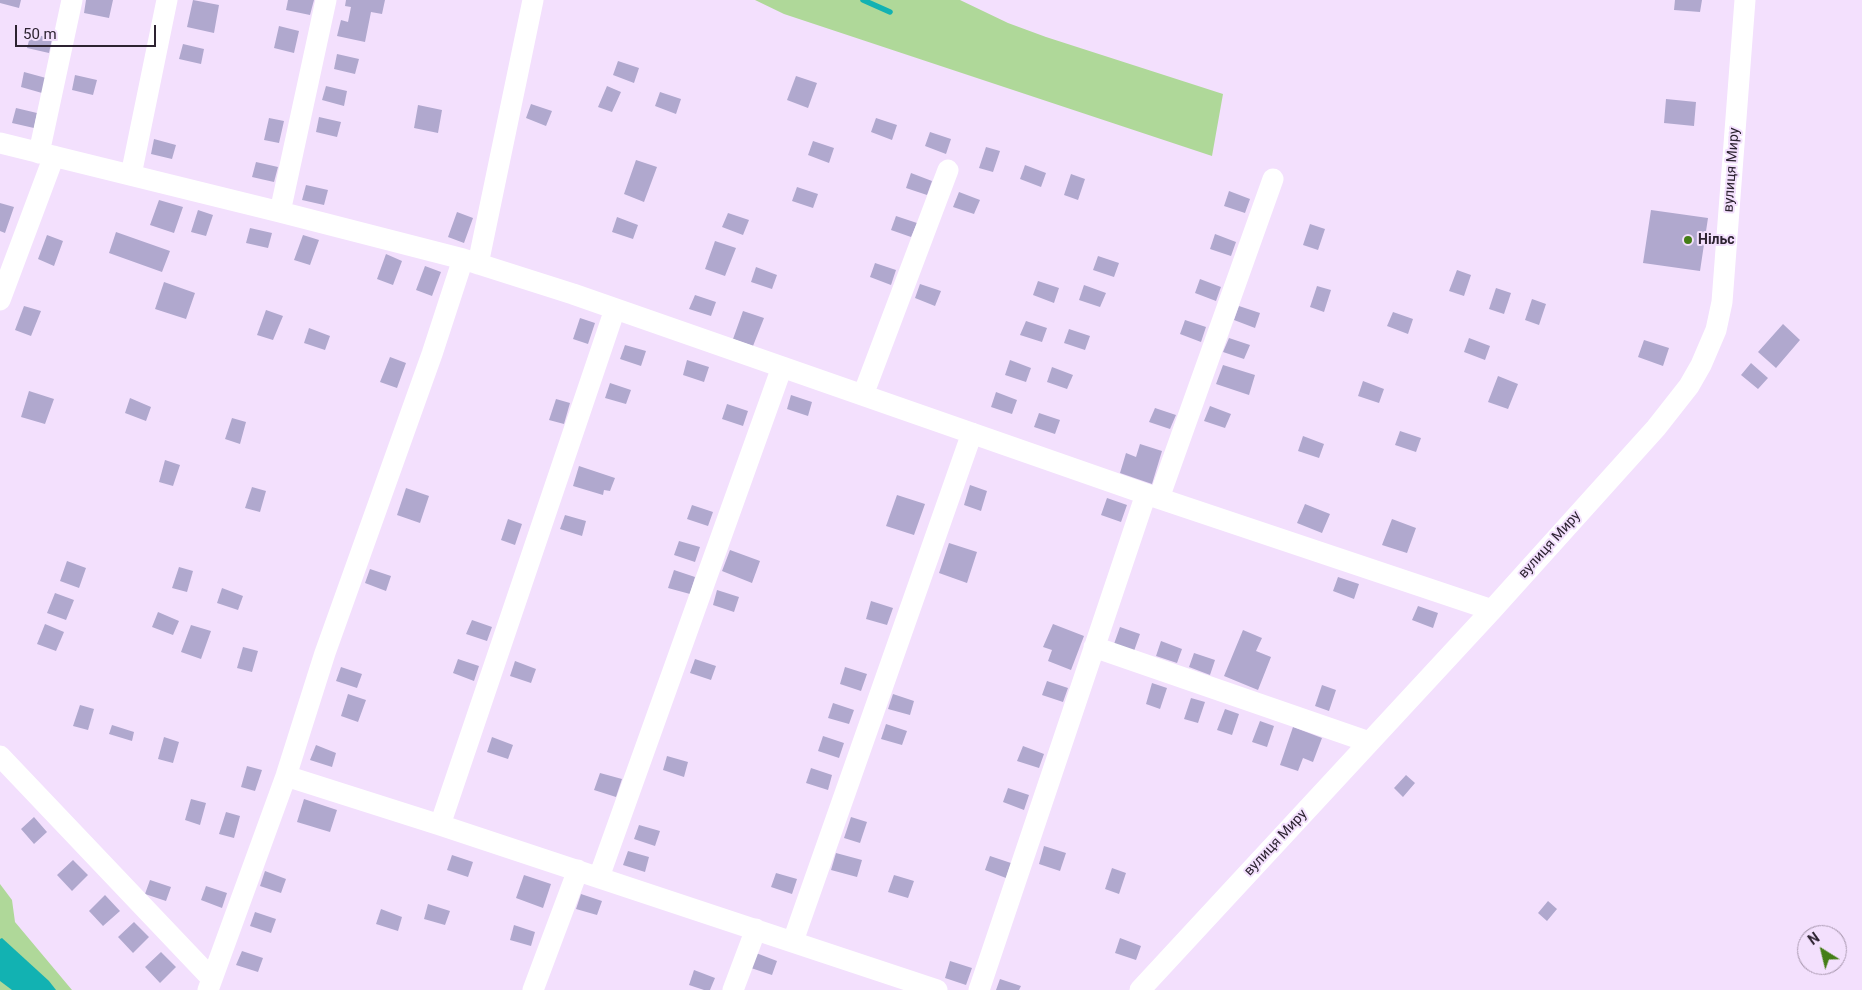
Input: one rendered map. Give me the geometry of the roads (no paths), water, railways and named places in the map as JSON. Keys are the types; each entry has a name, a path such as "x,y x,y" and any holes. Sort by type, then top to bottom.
{"street":[{"path":"0,300 47,155 72,0"},
{"path":"131,175 168,0"},
{"path":"280,212 326,0"},
{"path":"0,756 210,985 286,776 325,653 432,354 470,262 533,0"},
{"name":"вулиця Миру","path":"1140,990 1492,610 1673,408 1689,386 1711,344 1720,316 1724,288 1745,0"},
{"path":"0,143 280,212 470,262 615,309 1152,496 1492,610"},
{"path":"863,395 948,170"},
{"path":"979,990 1094,647 1274,179"},
{"path":"440,825 615,309"},
{"path":"599,877 782,367"},
{"path":"793,941 972,434"},
{"path":"1094,647 1369,742"},
{"path":"286,776 578,870 936,990"},
{"path":"533,990 578,870"},
{"path":"733,990 756,929"}],"waterway":[{"path":"863,0 890,12"}],"place":[{"name":"Нільс","path":"1688,240"}]}
